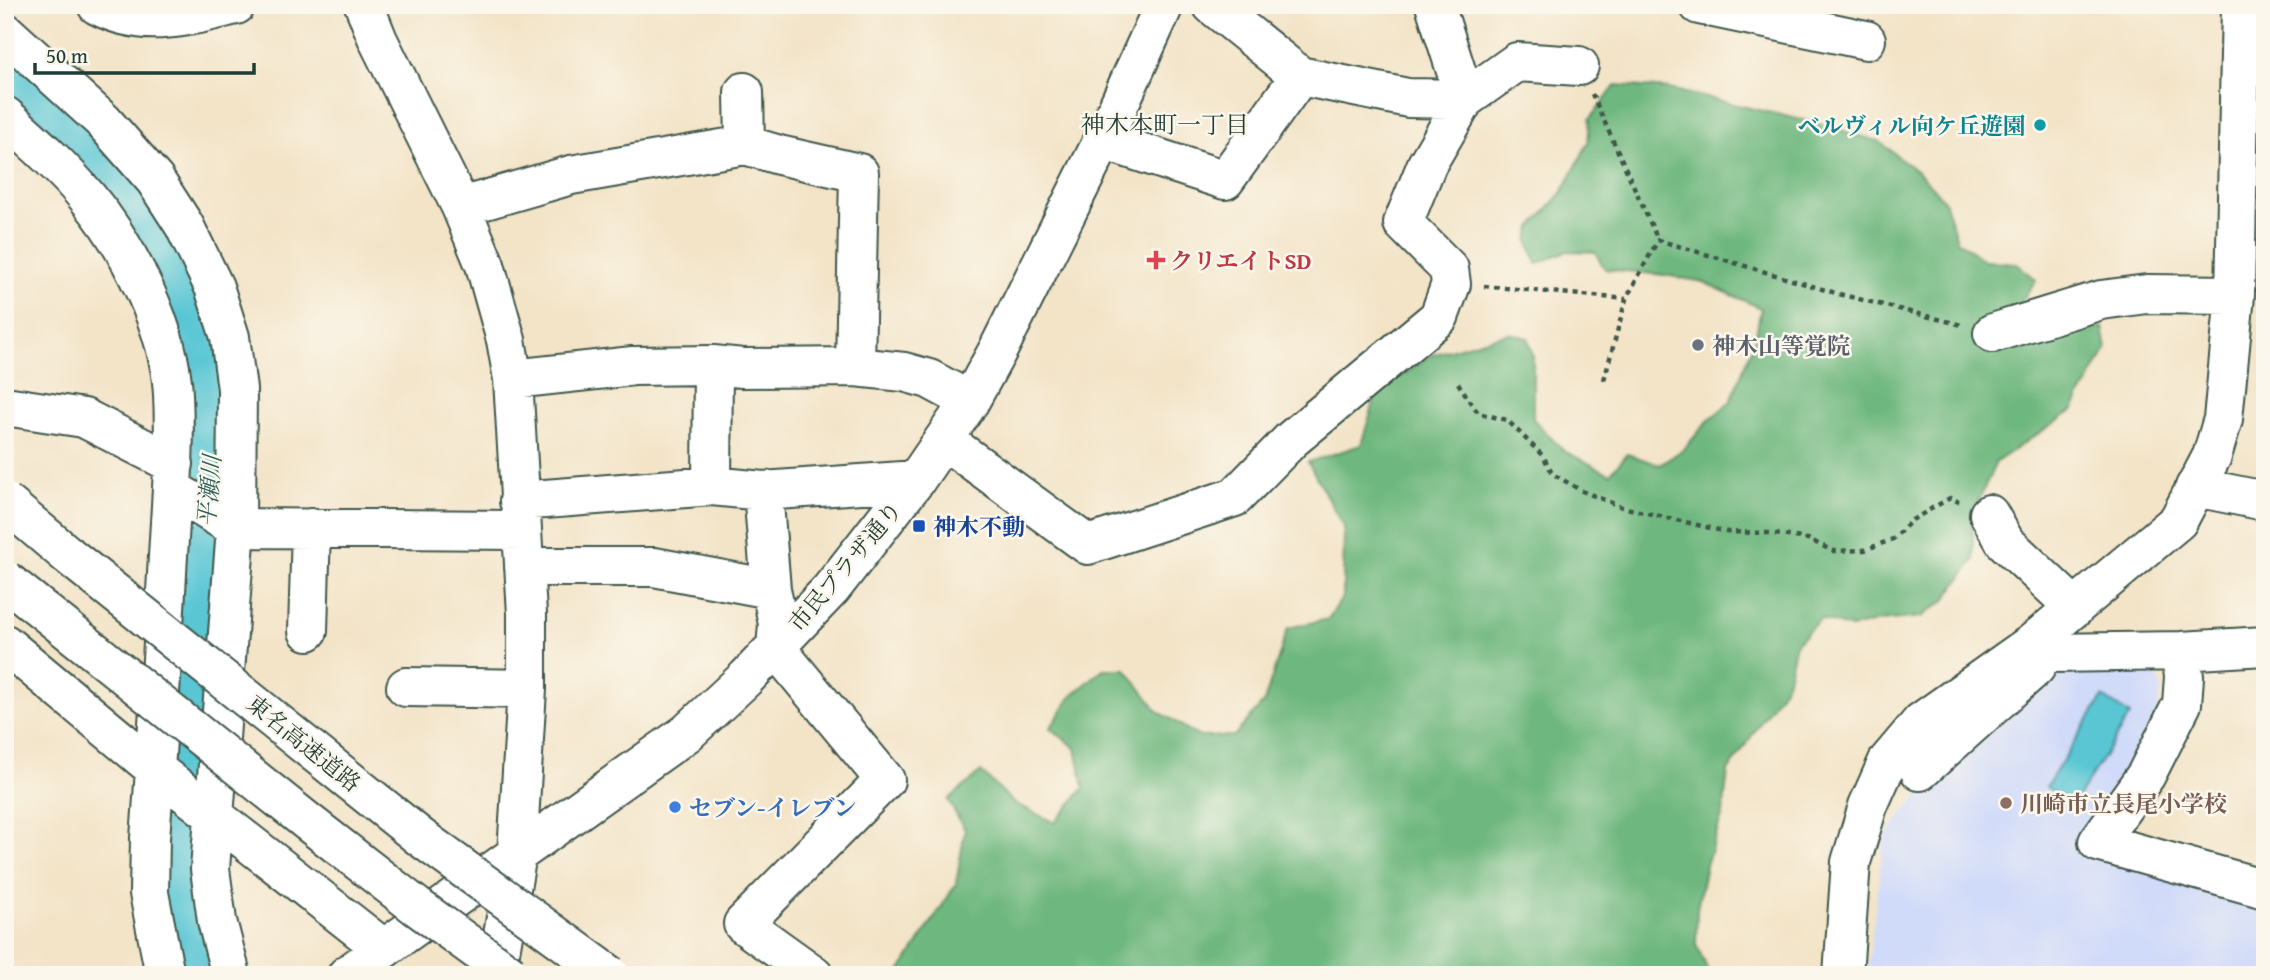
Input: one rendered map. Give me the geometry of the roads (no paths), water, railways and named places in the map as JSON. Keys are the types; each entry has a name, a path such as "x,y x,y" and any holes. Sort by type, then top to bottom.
{"main road":[{"path":"97,5 112,13 142,21 190,16 236,5"},
{"path":"364,5 378,40 461,206 485,265 506,340 513,379 527,689 517,855 496,975"},
{"name":"市民プラザ通り","path":"347,975 687,733 776,648 831,589 916,480 970,401 1103,140 1164,5"},
{"path":"1212,5 1300,76 1408,98 1465,99"},
{"path":"1434,5 1465,99"},
{"path":"1699,5 1814,17 1866,40"},
{"path":"1920,771 2041,649 2075,608 2178,521 2212,456 2223,419 2235,295 2241,5"},
{"path":"5,32 103,121 155,180 184,225 214,287 230,337 237,389 236,528 210,869 216,921 231,975"},
{"path":"944,440 1088,544 1235,497 1293,439 1439,317 1451,284 1449,269 1403,223 1427,164 1465,99 1517,62 1579,66"},
{"path":"1103,140 1225,180 1300,76"},
{"path":"744,92 746,145"},
{"path":"10,128 50,156 89,199 127,256 148,297 164,342 173,392 176,484 158,771 150,838 149,893 164,975"},
{"path":"461,206 570,175 746,145 859,173 855,367"},
{"path":"1993,332 2101,300 2147,294 2235,295"},
{"path":"712,486 713,365"},
{"path":"513,379 634,366 855,367 904,372 929,379 970,401"},
{"path":"5,407 84,418 236,528 521,533 654,567 772,589"},
{"path":"521,533 712,486 764,491 916,480"},
{"path":"2195,487 2265,501"},
{"path":"764,491 772,589 778,624 776,648 885,780 743,925 814,975"},
{"name":"東名高速道路","path":"5,502 420,837 610,975"},
{"path":"1989,514 2005,542 2075,608"},
{"path":"308,631 311,528"},
{"path":"5,580 416,906 511,975"},
{"path":"5,644 158,771 384,949"},
{"path":"1843,975 1851,862 1868,806 1888,761 1921,722 2041,649 2181,651 2265,646"},
{"path":"2181,651 2184,677 2182,704 2146,775 2098,842 2265,889"},
{"path":"406,687 527,689"}],"water":[{"path":"2103,697 2130,715 2074,804 2046,787"}],"waterway":[{"name":"平瀬川","path":"5,74 84,148 153,226 186,299 203,369 213,443 179,828 185,911 198,975"}],"place":[{"name":"ベルヴィル向ケ丘遊園","path":"2040,125"},
{"name":"クリエイトSD","path":"1156,260"},
{"name":"神木山等覚院","path":"1698,345"},
{"name":"神木不動","path":"919,526"},
{"name":"川崎市立長尾小学校","path":"2006,803"},
{"name":"セブン-イレブン","path":"675,807"}],"district":[{"name":"神木本町一丁目","path":"1165,124"}]}
